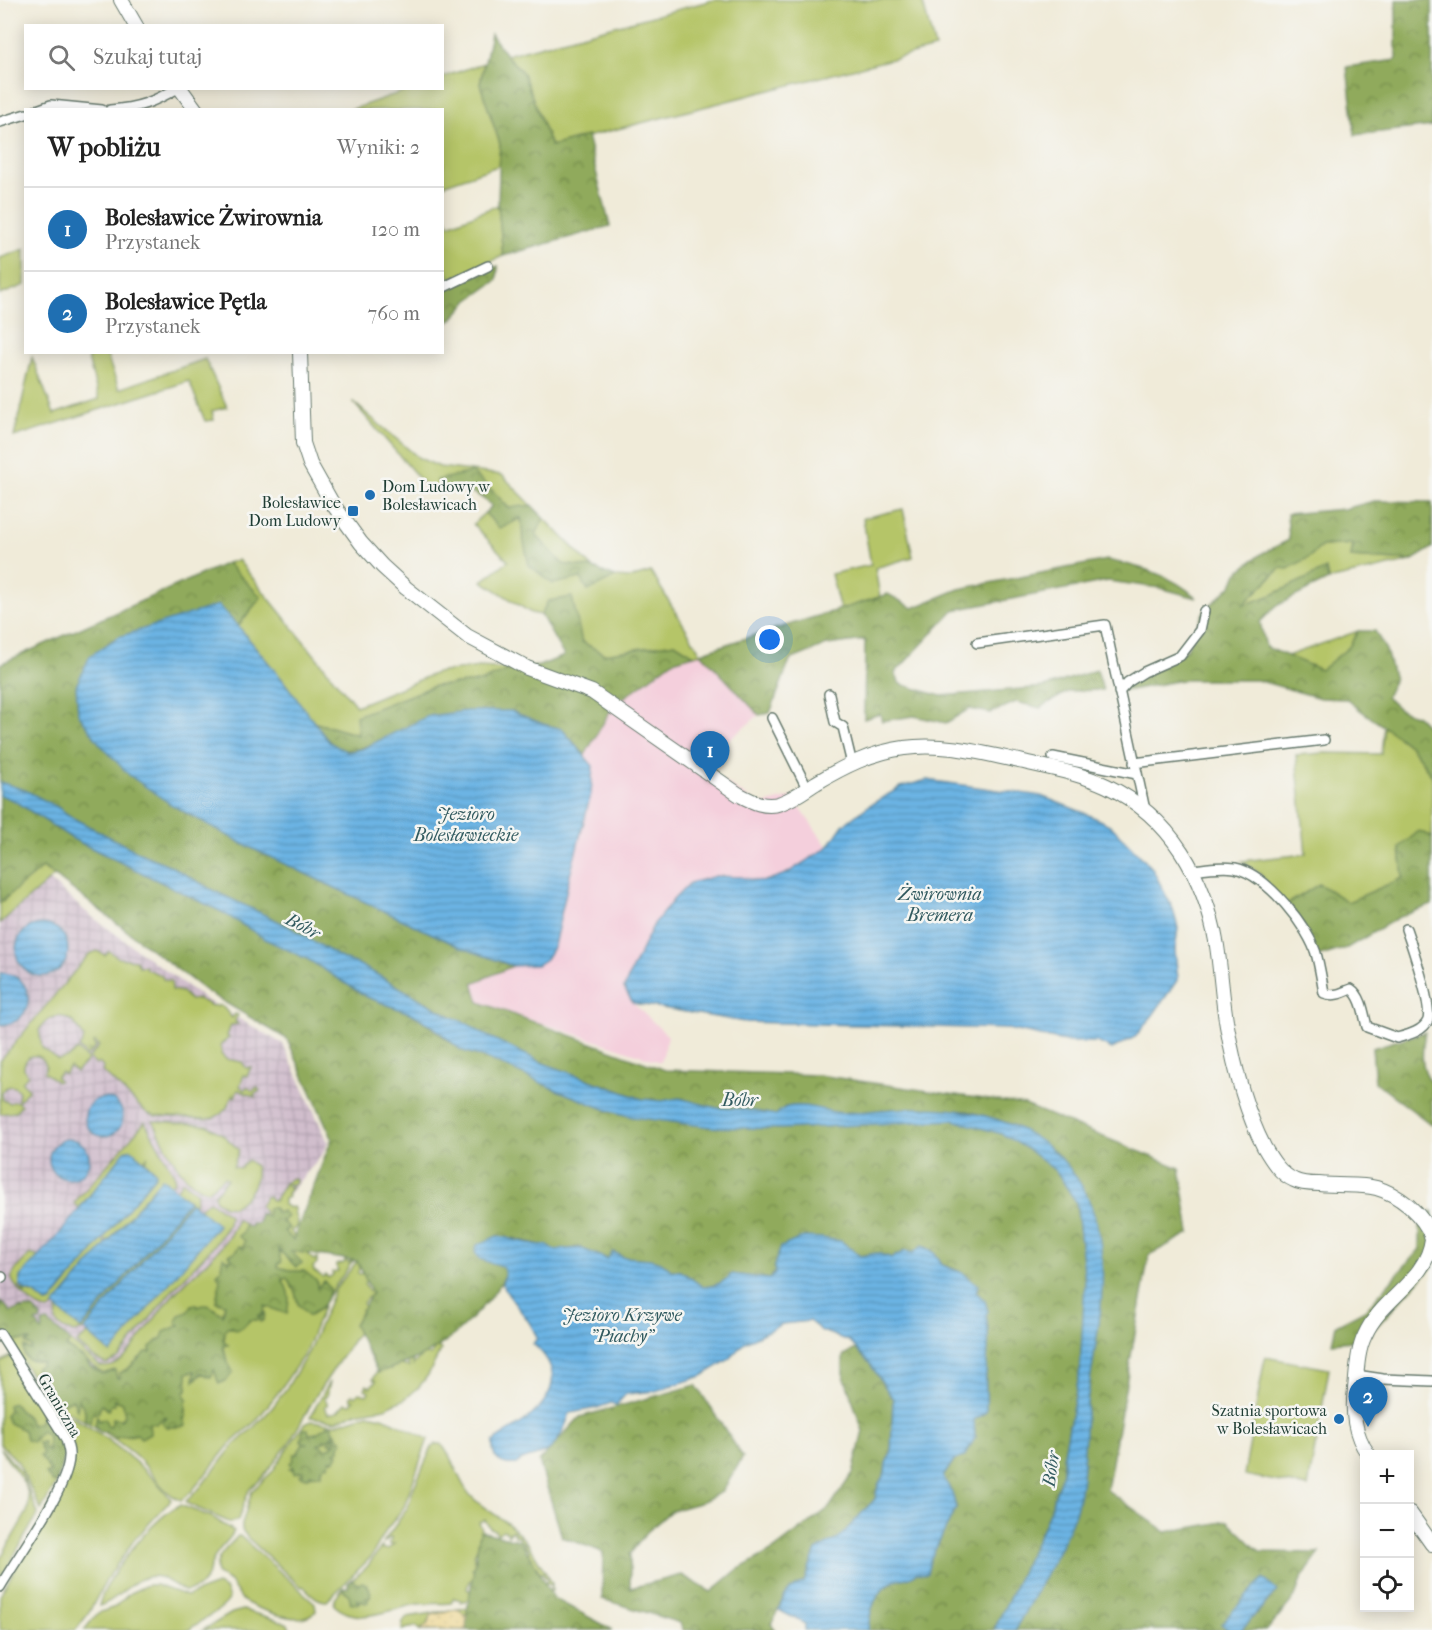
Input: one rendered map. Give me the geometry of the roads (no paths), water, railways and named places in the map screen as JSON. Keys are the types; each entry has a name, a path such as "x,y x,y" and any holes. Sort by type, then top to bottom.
{"street":[{"path":"121,0 135,24"},
{"path":"133,108 162,98 176,90"},
{"path":"181,90 194,108"},
{"path":"43,108 51,105 82,108"},
{"path":"0,122 24,115"},
{"path":"444,287 488,266"},
{"path":"300,354 303,443 310,464 350,529 382,566 467,636 527,668 592,692 748,800 759,805 780,804 852,764 886,752 916,746 975,752 1072,772 1117,791 1145,810 1165,830 1194,870 1215,935 1226,1019 1236,1068 1253,1119 1269,1155 1281,1172 1293,1180 1322,1185 1371,1185 1380,1188 1412,1209 1427,1226 1432,1239 1431,1250 1420,1270 1364,1335 1356,1375 1354,1414 1358,1437 1365,1450"},
{"path":"1119,692 1128,682 1144,672 1180,656 1200,630 1204,611"},
{"path":"977,643 1105,625 1145,810"},
{"path":"829,694 835,722 843,727 852,764"},
{"path":"772,718 807,788"},
{"path":"1134,763 1324,740"},
{"path":"1053,757 1137,774"},
{"path":"1194,870 1218,867 1238,868 1258,878 1291,910 1311,943 1317,957 1324,993 1330,996 1352,989 1360,1001 1367,1027 1397,1038 1421,1029 1428,1021 1430,1014 1406,929"},
{"name":"Graniczna","path":"0,1334 66,1439 69,1458 62,1482 54,1498 0,1587"},
{"path":"1356,1375 1383,1379 1432,1381"},
{"path":"1414,1519 1432,1544"}],"water":[{"name":"Jezioro Bolesławieckie","path":"218,605 282,679 329,742 347,752 362,749 428,716 467,711 511,711 562,729 593,766 591,794 554,946 546,959 537,965 513,966 460,947 245,845 172,805 129,775 99,743 78,713 76,686 90,656 118,637"},
{"name":"Żwirownia Bremera","path":"927,780 1041,796 1082,812 1110,825 1152,868 1173,909 1178,928 1175,950 1178,979 1135,1037 1112,1049 1097,1042 1069,1042 1008,1029 745,1022 633,1003 624,988 632,969 654,924 690,883 716,876 741,877 762,882 786,874 828,847 843,825 870,805 901,787"},
{"path":"0,782 25,790 144,855 169,865 212,890 286,925 343,959 358,964 483,1034 543,1063 642,1099 662,1101 679,1098 717,1108 741,1109 776,1115 784,1108 794,1106 845,1113 905,1108 950,1110 984,1116 1015,1127 1043,1143 1066,1164 1084,1190 1096,1222 1103,1276 1086,1409 1079,1500 1062,1543 1015,1630 994,1630 1046,1520 1063,1472 1063,1458 1080,1370 1085,1281 1077,1207 1057,1172 1026,1148 1002,1134 953,1120 781,1129 711,1127 633,1117 607,1110 491,1060 461,1050 434,1027 415,1015 367,997 309,960 267,940 222,912 73,839 15,801 0,795"},
{"path":"42,924 56,928 64,936 68,950 64,964 56,972 42,976 28,972 20,964 16,950 20,936 28,928"},
{"path":"0,973 12,975 21,981 28,999 21,1017 12,1023 0,1025"},
{"path":"104,1098 117,1104 123,1117 117,1130 104,1136 91,1130 85,1117 91,1104"},
{"path":"69,1139 83,1145 89,1159 83,1173 69,1179 55,1173 49,1159 55,1145"},
{"path":"131,1149 156,1172 156,1175 51,1302 46,1303 34,1293 20,1286 20,1277 60,1233 125,1151"},
{"path":"162,1178 189,1201 81,1329 54,1306"},
{"path":"191,1202 218,1225 111,1353 84,1330"},
{"name":"Jezioro Krzywe \"Piachy\"","path":"497,1236 547,1245 554,1250 580,1248 607,1259 613,1252 623,1257 650,1259 661,1262 671,1270 681,1271 703,1287 719,1284 732,1274 769,1279 775,1274 774,1265 781,1247 803,1237 841,1241 860,1256 877,1253 892,1258 905,1251 913,1253 922,1246 934,1253 942,1265 963,1273 978,1285 976,1292 985,1301 988,1311 986,1315 988,1351 986,1412 974,1420 975,1438 964,1457 954,1460 943,1477 952,1492 956,1508 930,1560 927,1574 916,1573 894,1581 882,1590 872,1608 868,1630 805,1630 805,1624 779,1610 787,1593 804,1582 816,1550 838,1539 875,1499 891,1453 893,1399 871,1365 849,1341 822,1331 809,1321 782,1324 745,1342 728,1360 702,1376 655,1391 626,1394 616,1405 611,1403 570,1413 558,1439 547,1451 523,1459 516,1464 505,1464 498,1460 495,1457 493,1442 527,1419 541,1406 551,1388 552,1379 548,1361 533,1344 537,1338 534,1330 502,1283 505,1275 503,1267 480,1259 475,1252 477,1245"},
{"path":"1263,1578 1277,1591 1241,1630 1228,1630 1221,1624"}],"place":[{"name":"Dom Ludowy w Bolesławicach","path":"370,495"},
{"name":"Bolesławice Dom Ludowy","path":"353,511"},
{"name":"Bolesławice Żwirownia","path":"710,781"},
{"name":"Szatnia sportowa w Bolesławicach","path":"1339,1419"},
{"name":"Bolesławice Pętla","path":"1368,1427"}],"water label":[{"name":"Bóbr","path":"303,926"},
{"name":"Bóbr","path":"740,1100"},
{"name":"Bóbr","path":"1051,1469"}]}
